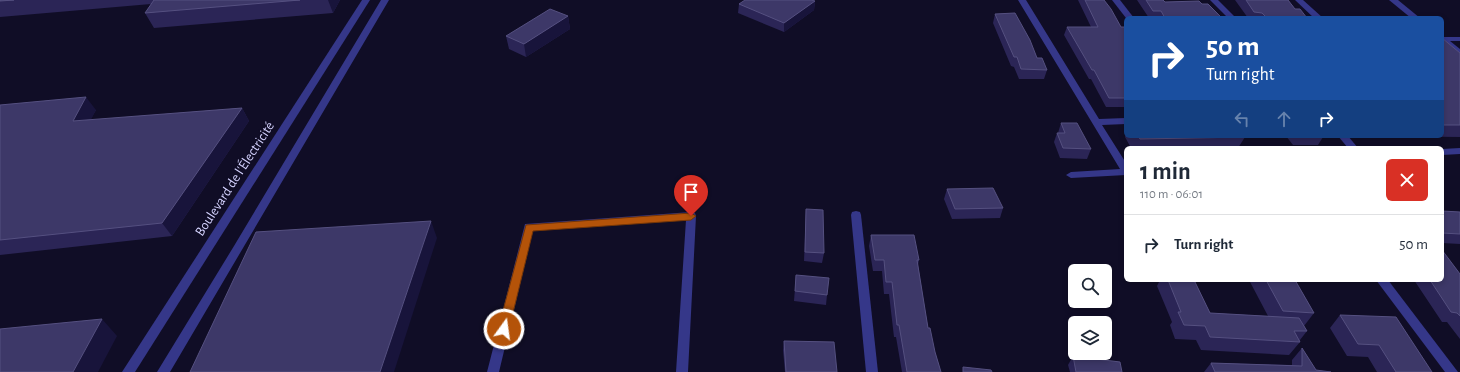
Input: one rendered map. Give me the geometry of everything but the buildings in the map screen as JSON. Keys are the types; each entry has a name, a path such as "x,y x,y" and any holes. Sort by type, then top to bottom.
{"street":[{"name":"Boulevard de l'Électricité","path":"128,372 366,0"},
{"path":"163,372 242,242 385,0"},
{"path":"1022,0 1124,168"},
{"path":"1116,0 1128,16"},
{"path":"1214,0 1230,16"},
{"path":"1300,0 1317,16"},
{"path":"1393,0 1413,16"},
{"path":"1444,39 1460,39"},
{"path":"1444,40 1460,53"},
{"path":"1097,122 1124,121"},
{"path":"1344,138 1351,146"},
{"path":"1444,152 1460,151"},
{"path":"1071,176 1124,171"},
{"path":"856,215 872,372"},
{"path":"493,372 529,228 691,216 682,372"},
{"path":"1384,282 1452,372"}],"route":[{"path":"504,329 529,228 691,216"}]}
